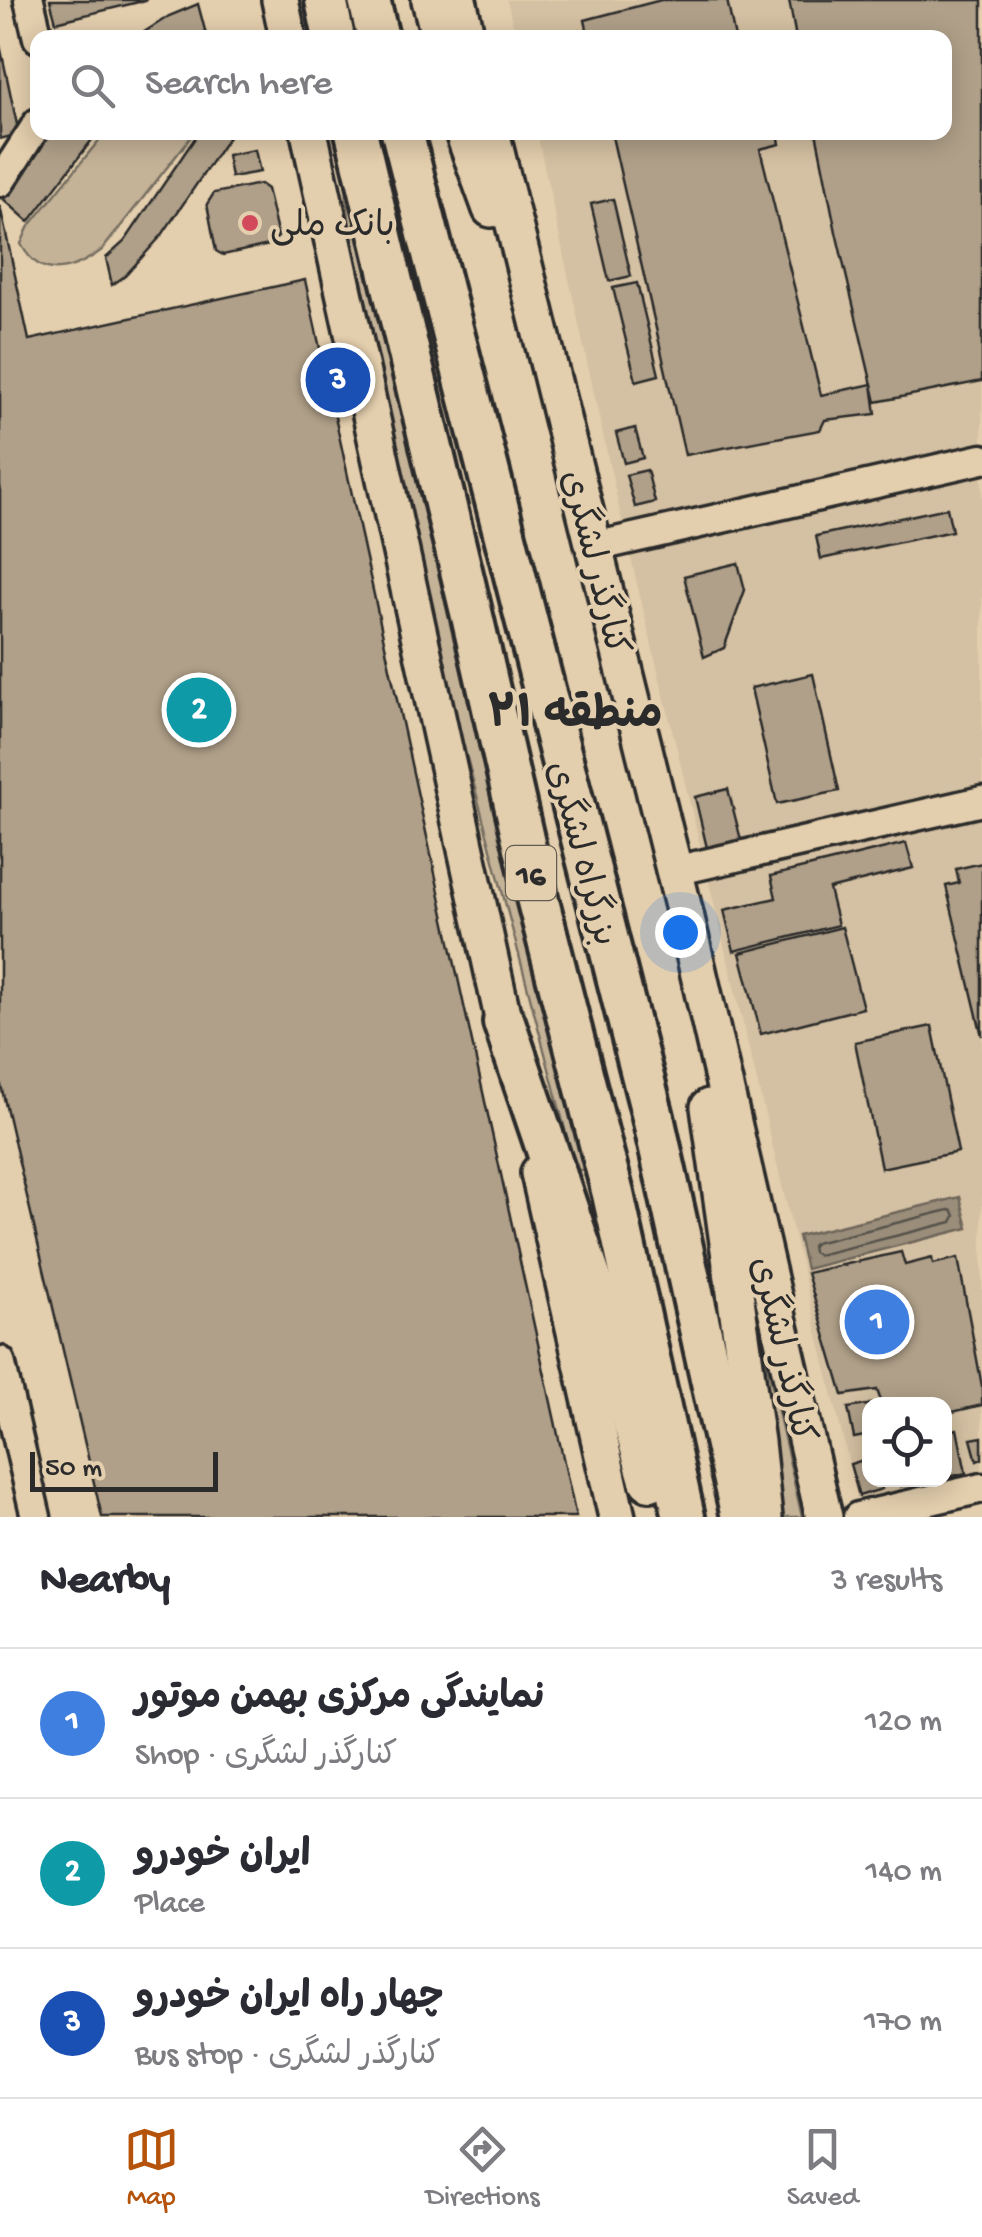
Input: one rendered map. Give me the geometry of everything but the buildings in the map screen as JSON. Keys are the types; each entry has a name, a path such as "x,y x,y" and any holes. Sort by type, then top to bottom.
{"highway":[{"path":"326,0 332,30"},
{"path":"369,0 376,30"},
{"name":"بزرگراه لشگری","path":"358,140 531,874 613,1194 684,1517"},
{"name":"بزرگراه لشگری","path":"404,140 653,1117 742,1517"},
{"path":"504,1022 604,1318 661,1517"}],"main road":[{"path":"430,0 438,30"},
{"path":"458,0 466,30"},
{"path":"480,0 488,30"},
{"path":"311,140 617,1517"},
{"path":"465,140 542,340"},
{"name":"کنارگذر لشگری","path":"493,140 685,914 824,1517"},
{"path":"513,140 542,340"},
{"path":"685,914 764,1517"}],"lane":[{"path":"29,0 36,30"},
{"path":"0,182 30,135"},
{"path":"594,548 982,459"},
{"path":"674,871 982,801"},
{"path":"0,1362 36,1517"},
{"path":"858,1517 982,1488"}],"shaded area":[{"path":"507,0 982,0 982,1506 934,1517 862,1517 622,521 539,140 952,140 952,30 514,30"},
{"path":"99,140 188,140 102,250 80,263 58,269 38,264 21,244 28,228"},
{"path":"344,168 502,847 597,1166 576,1171 453,705 355,278"},
{"path":"729,1196 802,1517 778,1517"}],"water":[{"path":"960,1197 968,1228 806,1269 798,1236"}],"place":[{"name":"بانک ملی","path":"250,223"},
{"name":"چهار راه ایران خودرو","path":"338,380"},
{"name":"ایران خودرو","path":"199,710"},
{"name":"نمایندگی مرکزی بهمن موتور","path":"877,1322"}],"district":[{"name":"منطقه ۲۱","path":"575,710"}]}
